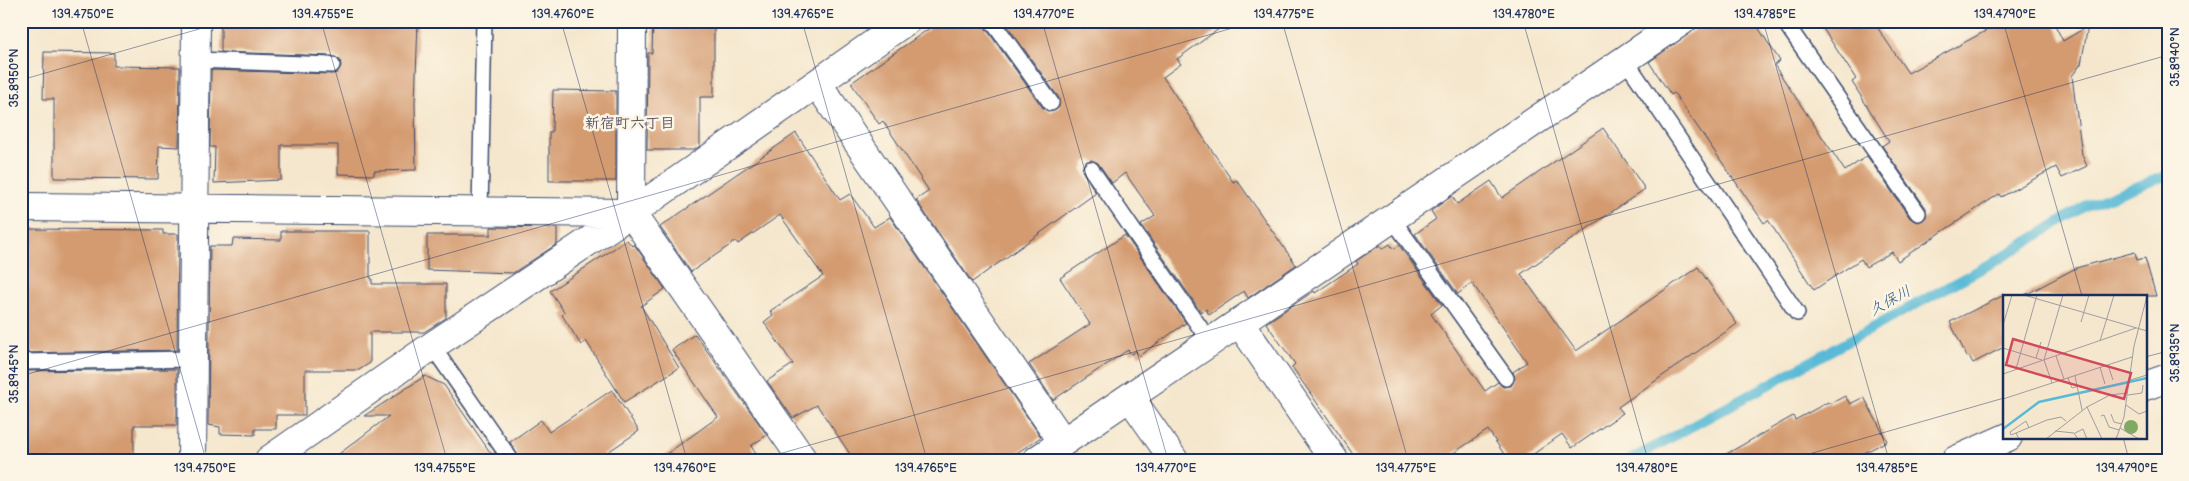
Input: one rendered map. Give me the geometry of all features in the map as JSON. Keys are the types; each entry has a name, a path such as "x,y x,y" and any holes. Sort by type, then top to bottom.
{"street":[{"path":"192,460 196,209 196,21"},
{"path":"632,21 631,212 803,460"},
{"path":"272,459 432,346 631,212 906,21"},
{"path":"1037,460 1240,323 1391,217 1626,61 1682,21"},
{"path":"816,83 1063,442"},
{"path":"21,206 631,212"},
{"path":"1240,323 1334,460"},
{"path":"2146,386 2168,378"},
{"path":"1130,397 1174,460"},
{"path":"1956,460 2006,438"}],"lane":[{"path":"480,210 484,21"},
{"path":"992,21 1051,103"},
{"path":"1784,21 1918,213"},
{"path":"196,60 332,65"},
{"path":"1626,61 1796,312"},
{"path":"1092,168 1210,342"},
{"path":"1391,217 1506,378"},
{"path":"432,346 511,460"},
{"path":"21,362 193,359"}],"building":[{"path":"221,21 418,21 415,103 416,170 374,171 374,175 338,174 338,145 281,145 281,180 214,183 215,147 210,147 211,70 332,74 337,73 341,66 340,60 332,56 221,52"},
{"path":"653,21 714,21 714,97 700,97 700,146 694,150 647,150 648,53 652,53"},
{"path":"940,21 983,21 984,26 1043,108 1051,112 1059,107 1059,98 1004,21 1230,21 1177,59 1181,64 1163,77 1233,182 1237,180 1296,265 1248,298 1244,291 1209,315 1206,309 1201,312 1141,225 1155,216 1125,173 1112,183 1098,163 1091,160 1085,162 1082,170 1096,193 972,282 916,200 929,191 883,121 879,124 851,83"},
{"path":"1706,21 1754,21 1780,61 1774,65 1845,171 1867,156 1910,218 1918,222 1926,217 1926,208 1882,146 1889,141 1852,82 1856,79 1818,21 1873,21 1908,73 2004,21 2053,21 2063,41 2088,26 2081,64 2072,76 2082,155 2087,166 2062,178 2056,167 2001,197 1999,194 1898,261 1892,252 1866,267 1861,259 1814,290 1768,220 1764,223 1674,93 1671,95 1649,62"},
{"path":"44,52 114,53 114,66 180,67 179,147 159,146 158,179 54,178 54,99 43,99"},
{"path":"553,90 616,91 616,181 549,181 549,132 552,132"},
{"path":"1603,128 1645,189 1521,274 1576,351 1698,267 1737,324 1618,407 1623,413 1572,448 1562,434 1525,460 1508,460 1488,430 1443,460 1357,460 1292,367 1295,364 1266,323 1358,264 1356,261 1380,245 1382,249 1390,244 1393,249 1399,245 1442,305 1431,314 1485,391 1498,382 1503,387 1511,386 1515,378 1513,372 1527,362 1472,283 1458,294 1415,234 1436,219 1431,211 1452,196 1457,204 1491,181 1502,198"},
{"path":"796,133 840,200 850,194 874,227 890,217 1041,437 1006,460 854,460 817,405 793,418 767,381 793,364 764,322 773,315 770,311 823,276 780,215 738,244 736,241 691,272 660,227"},
{"path":"491,227 557,228 557,244 513,273 427,270 427,235 491,235"},
{"path":"26,229 163,230 163,234 178,234 177,350 21,353 21,246 26,246"},
{"path":"281,231 370,231 370,278 372,278 372,284 446,284 446,318 424,332 370,332 370,363 359,370 305,370 305,415 276,415 276,429 255,429 255,435 220,434 220,427 208,425 210,246 232,246 233,239 281,240"},
{"path":"1125,235 1186,323 1139,356 1136,351 1131,354 1128,350 1053,400 1029,364 1090,324 1060,278"},
{"path":"627,240 632,246 634,244 665,289 641,306 679,368 624,402 586,341 581,345 562,315 565,313 550,291"},
{"path":"2135,252 2137,260 2145,258 2156,296 2025,295 2076,268"},
{"path":"2003,296 2003,348 1973,363 1969,356 1967,357 1950,322"},
{"path":"695,334 767,435 751,446 760,460 658,460 718,417 672,350"},
{"path":"177,369 177,425 134,425 134,460 21,460 21,371"},
{"path":"425,376 444,385 492,455 495,453 499,460 331,460 389,416 364,416"},
{"path":"612,390 639,431 596,460 520,460 510,442 541,420 549,432"},
{"path":"1845,396 1850,404 1864,397 1887,441 1851,460 1716,460 1793,416 1795,420 1828,402 1830,404"}],"waterway":[{"name":"久保川","path":"1630,460 2001,258 2085,206 2168,175"}],"district":[{"name":"新宿町六丁目","path":"630,123"}]}
